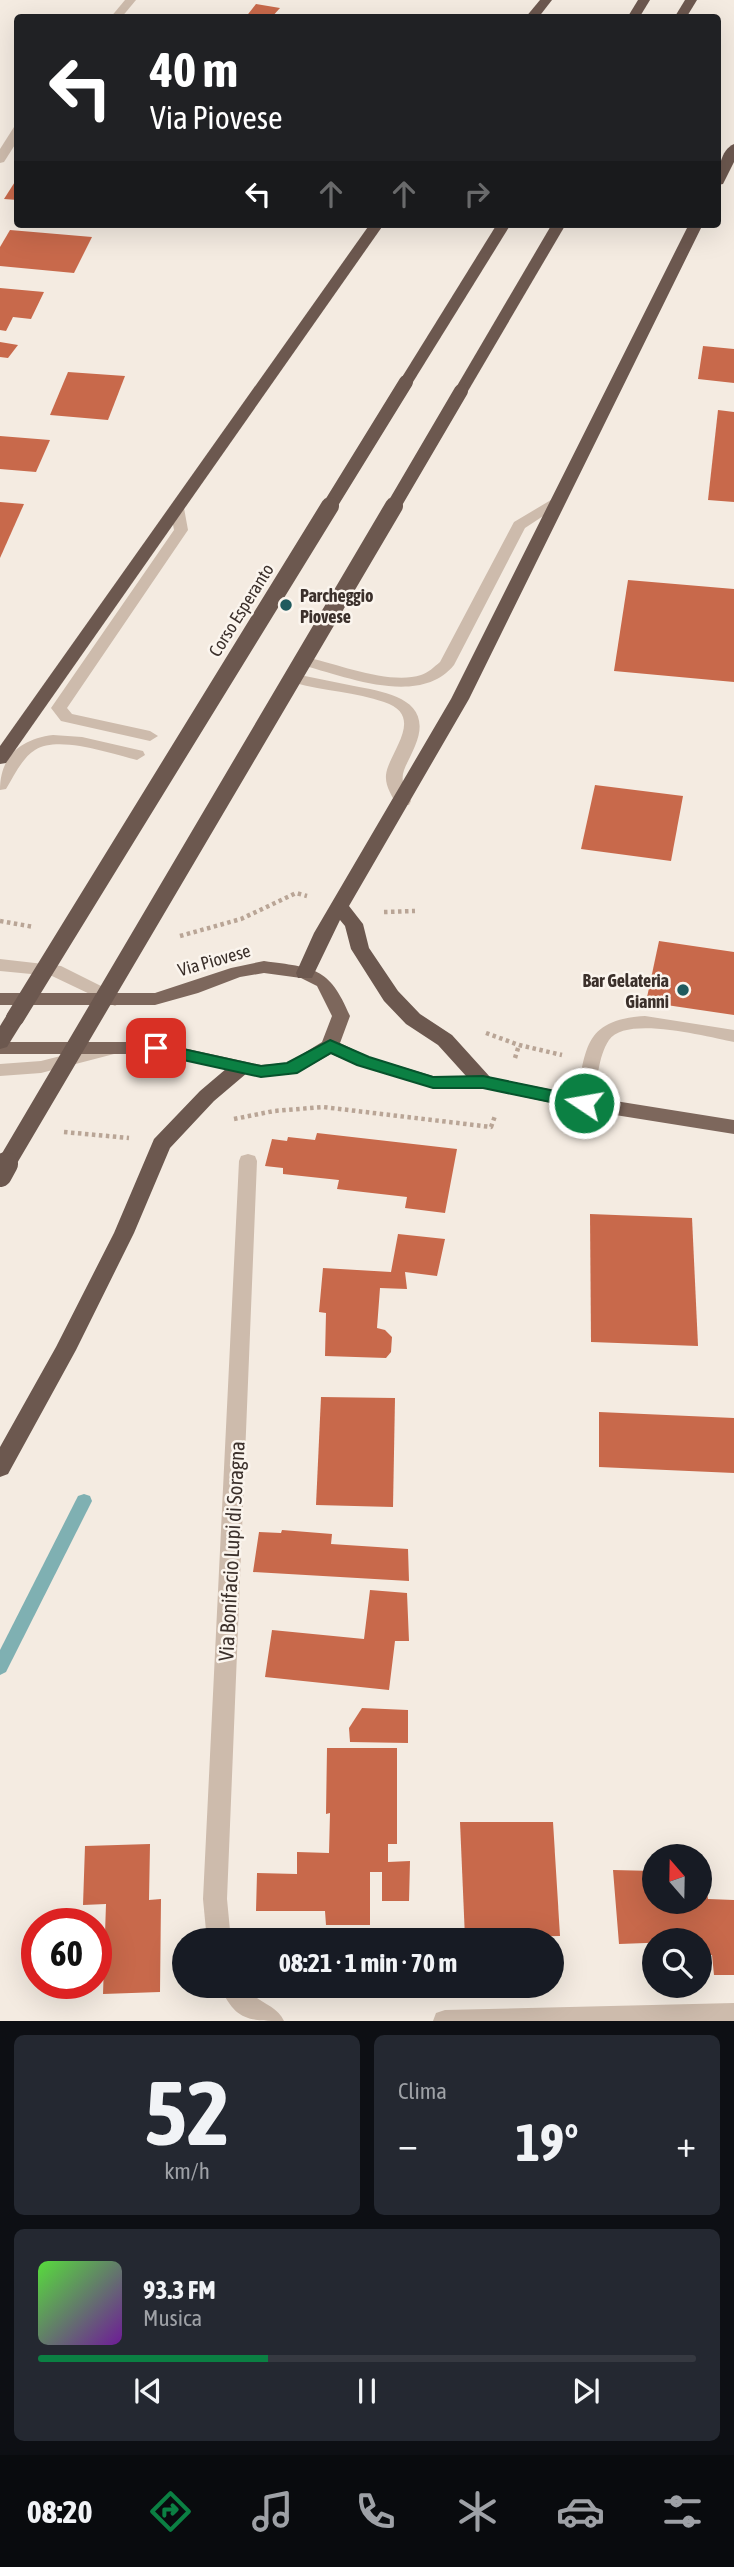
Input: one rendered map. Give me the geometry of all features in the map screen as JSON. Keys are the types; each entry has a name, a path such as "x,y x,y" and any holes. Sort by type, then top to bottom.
{"highway":[{"path":"534,14 546,0"},
{"path":"721,175 734,148"},
{"path":"0,759 374,228"},
{"name":"Corso Esperanto","path":"0,1042 502,228"},
{"path":"0,1175 557,228"},
{"path":"305,973 339,907 460,699 694,228"},
{"path":"339,907 354,924 360,949 391,996 413,1019 445,1040 483,1082"},
{"path":"0,1468 124,1233 161,1144 207,1096 240,1068"}],"main road":[{"name":"Via Piovese","path":"0,999 155,999 237,972 264,967 305,973"},
{"path":"0,1048 156,1048 191,1054 240,1068 261,1071 291,1069 330,1046 341,1016 333,996 323,982 305,973"},
{"path":"330,1046 363,1061 433,1082 483,1082 584,1103 734,1127"}],"street":[{"path":"119,14 131,0"},
{"path":"0,159 14,136"},
{"path":"310,663 398,681 430,677 446,665 519,525 561,498"},
{"path":"150,736 67,718 59,708 181,530 177,508"},
{"path":"300,680 390,698 404,705 412,719 409,743 394,770 394,785 403,801"},
{"path":"0,785 27,747 41,740 65,740 137,755"},
{"path":"0,965 55,970 116,1000"},
{"path":"584,1103 603,1035 615,1026 641,1021 734,1036"},
{"path":"0,1070 41,1067 108,1050"},
{"name":"Via Bonifacio Lupi di Soragna","path":"218,1928 216,1885 248,1161"},
{"path":"238,1998 272,2021"},
{"path":"445,2021 677,2019 734,2014"}],"path":[{"path":"382,922 381,912 415,911"},
{"path":"477,1029 519,1045 594,1061"},
{"path":"233,1119 274,1111 323,1107 491,1127"}],"building":[{"path":"256,4 280,8 275,14 248,14"},
{"path":"14,183 14,200 4,199"},
{"path":"10,230 92,237 74,273 0,266 0,247"},
{"path":"0,288 44,292 31,319 13,317 6,331 0,330"},
{"path":"0,342 18,345 8,358 0,357"},
{"path":"703,346 734,349 734,383 698,379"},
{"path":"68,372 125,376 108,420 50,415"},
{"path":"718,410 734,412 734,502 708,500"},
{"path":"0,436 50,440 36,472 0,469"},
{"path":"0,502 24,504 0,558"},
{"path":"628,580 734,589 734,682 614,671"},
{"path":"595,785 683,796 671,861 581,849"},
{"path":"659,941 734,952 734,1015 646,1002"},
{"path":"317,1133 457,1149 445,1213 405,1208 407,1197 337,1189 339,1180 283,1174 283,1168 265,1166 272,1139 287,1141 288,1137 315,1140"},
{"path":"590,1214 692,1218 698,1346 591,1342"},
{"path":"398,1234 445,1239 437,1276 405,1272 407,1289 380,1288 377,1328 385,1330 392,1337 391,1352 386,1358 325,1356 326,1313 319,1312 323,1268 391,1272"},
{"path":"321,1397 395,1398 393,1507 316,1505"},
{"path":"599,1412 734,1418 734,1473 599,1467"},
{"path":"282,1530 332,1534 331,1544 408,1549 409,1581 253,1572 259,1532 281,1533"},
{"path":"370,1590 407,1593 409,1641 395,1641 389,1690 265,1677 272,1630 364,1639"},
{"path":"362,1708 408,1710 408,1743 350,1742 349,1728"},
{"path":"327,1748 397,1748 397,1844 388,1844 388,1862 410,1861 409,1901 382,1901 382,1872 370,1872 370,1925 326,1925 325,1911 256,1911 257,1873 297,1874 297,1852 329,1853 330,1813 326,1814"},
{"path":"460,1822 553,1822 560,1928 465,1928"},
{"path":"150,1844 149,1900 161,1899 160,1992 112,1994 112,1908 106,1908 106,1904 83,1905 85,1846"},
{"path":"613,1870 642,1871 642,1914 712,1914 712,1899 734,1900 734,1975 714,1975 712,1928 642,1928 642,1943 619,1944"}],"waterway":[{"path":"0,1667 84,1501"}],"place":[{"name":"Parcheggio Piovese","path":"286,605"},
{"name":"Bar Gelateria Gianni","path":"683,990"}],"route":[{"path":"156,1048 261,1071 291,1069 330,1046 363,1061 433,1082 483,1082 584,1103"}]}
